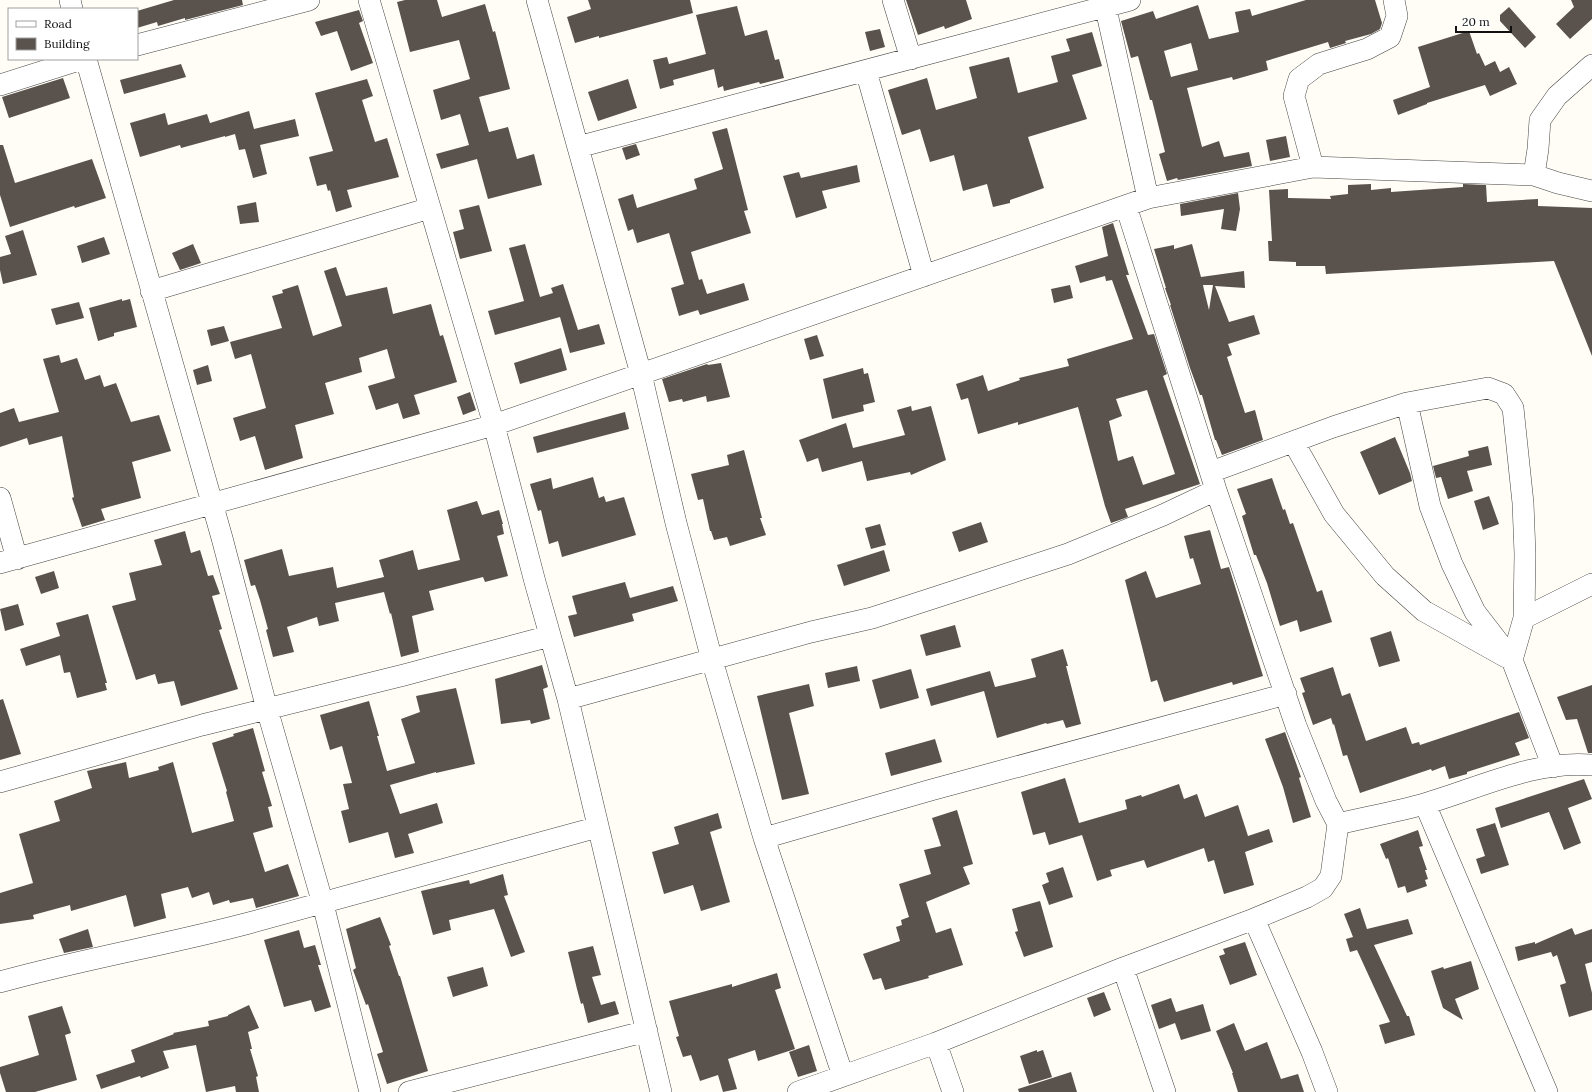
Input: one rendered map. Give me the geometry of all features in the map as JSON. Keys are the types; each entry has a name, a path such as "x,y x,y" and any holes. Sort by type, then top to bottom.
{"street":[{"path":"138,44 308,0"},
{"path":"369,0 494,426 568,699 661,1092"},
{"path":"537,0 641,374 676,523 712,660 764,838 843,1076"},
{"path":"893,0 911,59"},
{"path":"578,147 911,59 1105,3 1130,0"},
{"path":"1313,167 1294,96 1299,79 1318,64 1367,49 1390,37 1397,16 1394,0"},
{"path":"1105,3 1148,198"},
{"path":"0,85 79,60"},
{"path":"86,60 212,504 267,709 323,904 370,1092"},
{"path":"1534,175 1540,120 1557,96 1592,65"},
{"path":"866,71 924,276"},
{"path":"0,498 9,561 494,426 1148,198 1313,167 1534,175 1558,183 1592,191"},
{"path":"798,1092 936,1042 1123,968 1254,919 1307,897 1323,888 1331,876 1338,824 1326,801 1296,726 1213,481 1126,206"},
{"path":"151,291 430,208"},
{"path":"568,699 811,632 872,618 1068,554 1163,515 1213,481 1294,443 1334,427 1407,403 1488,388 1504,394 1513,408 1523,504 1525,554 1524,618 1512,660"},
{"path":"1407,403 1430,506 1452,564 1475,612 1512,660 1553,767"},
{"path":"1294,443 1334,514 1385,576 1424,611 1512,660"},
{"path":"1524,618 1592,584"},
{"path":"0,782 202,725 550,636"},
{"path":"764,838 931,790 1286,694"},
{"path":"1338,824 1425,804 1522,771 1576,764 1592,766"},
{"path":"1425,804 1547,1092"},
{"path":"0,982 35,972 196,937 323,904 598,827"},
{"path":"1254,919 1312,1052 1327,1092"},
{"path":"1123,968 1165,1092"},
{"path":"409,1092 647,1031"},
{"path":"936,1042 953,1092"}],"building":[{"path":"174,0 242,0 243,5 185,20 185,18 158,26 157,22 138,28 138,11"},
{"path":"405,0 437,0 442,17 485,4 493,32 495,31 510,89 479,97 489,132 508,127 517,159 534,154 542,185 488,199 477,159 441,169 436,154 469,145 460,114 441,120 433,90 470,79 459,40 410,52 397,2"},
{"path":"588,0 690,0 693,13 575,43 567,17 591,9"},
{"path":"906,0 966,0 972,19 945,29 944,26 918,35"},
{"path":"1306,0 1375,0 1382,23 1380,29 1371,34 1345,41 1346,43 1330,48 1328,42 1266,61 1268,70 1233,80 1232,77 1187,88 1202,147 1219,141 1224,157 1249,152 1252,166 1178,180 1177,178 1167,181 1159,154 1165,152 1152,100 1150,100 1138,56 1131,58 1121,21 1153,11 1156,19 1198,5 1209,39 1239,32 1235,12 1250,9 1252,16","holes":["1191,43 1198,70 1171,77 1164,51"]},
{"path":"1571,0 1592,0 1592,19 1570,39 1556,24 1574,7"},
{"path":"737,6 745,36 767,30 775,60 779,59 784,78 760,84 759,82 724,91 723,86 718,88 714,69 673,80 674,85 660,89 653,60 667,57 669,64 706,54 696,15"},
{"path":"1509,7 1536,37 1525,48 1500,21 1500,15"},
{"path":"359,10 363,21 359,23 373,63 351,71 337,31 321,36 315,22"},
{"path":"880,29 885,47 870,51 865,32"},
{"path":"1469,31 1477,54 1479,53 1485,66 1495,61 1500,72 1509,67 1517,84 1490,96 1485,85 1427,103 1398,115 1393,100 1430,87 1418,47"},
{"path":"1092,32 1102,66 1072,75 1087,119 1028,137 1044,188 1010,200 1010,203 993,207 987,184 963,191 954,155 930,162 920,129 902,135 888,90 927,78 936,110 977,98 969,67 1009,57 1018,93 1058,82 1051,56 1070,51 1066,39"},
{"path":"181,64 186,77 124,94 120,80"},
{"path":"63,78 70,98 9,118 2,97"},
{"path":"367,79 373,96 362,100 375,142 387,138 399,177 347,190 352,207 336,212 330,190 328,191 326,184 317,186 309,157 333,151 315,93"},
{"path":"628,79 637,108 598,121 588,92"},
{"path":"249,111 254,129 295,119 299,136 260,145 267,174 253,178 245,149 239,150 235,134 181,148 180,145 140,157 130,123 165,113 168,125 207,114 210,123"},
{"path":"727,128 748,210 744,211 751,233 691,252 699,280 702,279 707,294 744,283 749,300 700,315 698,310 679,316 671,288 684,284 669,233 637,243 633,229 628,231 618,199 633,194 637,208 697,189 694,179 723,169 712,132"},
{"path":"1286,136 1290,157 1270,161 1266,140"},
{"path":"636,144 640,155 626,160 622,148"},
{"path":"0,145 3,145 15,183 92,159 106,198 75,208 74,206 10,227 0,195"},
{"path":"857,165 860,182 822,191 827,208 796,218 783,176 799,172 801,178"},
{"path":"1371,184 1371,190 1391,188 1391,192 1463,187 1463,184 1486,185 1487,202 1538,199 1538,206 1592,208 1592,356 1554,261 1326,274 1325,266 1296,266 1296,262 1269,261 1268,241 1272,241 1269,190 1288,189 1288,198 1331,199 1330,196 1348,194 1348,185"},
{"path":"1238,193 1240,209 1236,231 1221,229 1224,209 1181,216 1180,204"},
{"path":"256,202 259,222 240,224 237,206"},
{"path":"479,205 492,251 460,259 453,232 464,229 459,210"},
{"path":"1113,223 1129,275 1126,275 1148,335 1154,334 1167,374 1163,376 1200,484 1125,509 1128,517 1111,523 1078,407 1018,425 1018,422 978,434 968,398 961,400 956,384 983,375 988,391 1020,380 1019,378 1069,366 1067,359 1133,339 1112,280 1106,281 1105,276 1080,283 1075,266 1108,256 1102,227","holes":["1147,390 1175,474 1143,485 1133,456 1118,461 1109,421 1122,416 1116,399"]},
{"path":"23,230 37,275 3,284 0,270 0,257 11,254 5,236"},
{"path":"104,237 110,254 82,263 77,246"},
{"path":"193,244 201,263 180,270 172,253"},
{"path":"525,244 540,297 553,293 551,288 563,284 578,330 599,324 605,344 570,353 560,317 495,335 488,311 524,301 509,248"},
{"path":"1192,244 1201,277 1244,271 1245,288 1215,286 1229,322 1254,315 1260,334 1228,344 1232,355 1227,357 1245,413 1255,410 1263,440 1222,455 1215,440 1202,395 1200,395 1190,368 1154,249 1174,245 1174,249","holes":["1203,285 1213,285 1209,310"]},
{"path":"336,267 346,296 387,287 393,314 431,304 440,336 443,335 457,382 414,395 420,414 403,419 398,403 376,410 368,386 395,378 387,349 359,358 362,372 325,383 334,414 295,425 303,458 265,470 255,436 240,441 233,418 266,408 251,354 235,359 230,342 282,328 272,296 283,293 282,290 298,285 313,336 342,326 324,271"},
{"path":"1070,285 1073,298 1054,303 1051,289"},
{"path":"122,299 122,301 130,299 137,327 114,333 114,336 98,341 89,308"},
{"path":"79,302 84,318 56,325 51,309"},
{"path":"224,326 229,341 211,346 207,330"},
{"path":"817,335 824,356 810,360 804,339"},
{"path":"561,348 567,370 520,384 514,363"},
{"path":"59,355 61,363 77,358 85,380 100,375 104,387 116,383 131,422 159,415 171,451 132,462 141,498 101,509 105,520 82,527 72,498 74,497 62,436 29,445 27,438 0,447 0,413 14,408 19,422 59,412 43,359"},
{"path":"721,363 730,397 707,402 706,396 683,402 682,399 669,402 662,379 707,364"},
{"path":"208,365 212,381 197,385 193,370"},
{"path":"863,368 864,374 868,373 875,402 863,405 864,411 832,419 823,379"},
{"path":"470,392 476,410 463,415 457,397"},
{"path":"911,406 912,411 931,406 946,460 911,475 910,472 867,481 862,461 822,472 818,458 807,462 799,440 846,423 853,448 905,435 897,410"},
{"path":"625,412 629,429 537,453 533,437"},
{"path":"1395,437 1412,481 1379,495 1360,452"},
{"path":"1488,446 1492,465 1467,471 1473,491 1448,499 1441,477 1436,478 1433,466 1469,456 1468,451"},
{"path":"744,450 762,518 760,518 766,535 730,546 727,537 714,540 710,531 703,499 698,500 691,474 729,465 727,455"},
{"path":"593,477 599,498 604,496 606,502 624,497 636,535 562,557 558,541 549,544 541,510 538,511 530,484 551,478 553,489"},
{"path":"1272,478 1283,510 1285,509 1290,524 1293,523 1317,592 1322,590 1332,622 1300,632 1297,620 1280,626 1267,583 1256,555 1254,555 1242,516 1246,514 1237,489"},
{"path":"1489,496 1499,524 1483,530 1474,501"},
{"path":"477,501 482,515 499,510 504,534 497,536 508,576 485,582 483,577 429,591 434,610 412,616 419,652 401,657 391,613 390,614 384,592 335,603 339,621 319,626 317,617 287,627 294,652 273,657 266,630 268,629 260,600 255,585 251,586 244,560 282,549 289,576 333,567 337,588 384,577 379,560 413,550 418,570 460,560 447,510"},
{"path":"981,522 988,542 959,552 952,532"},
{"path":"880,524 886,545 871,549 865,528"},
{"path":"1210,530 1221,569 1229,567 1263,676 1233,685 1232,682 1164,702 1157,680 1151,682 1125,580 1146,571 1156,598 1201,584 1193,558 1190,559 1184,536"},
{"path":"185,531 191,553 200,550 208,576 213,575 220,594 212,596 222,629 219,630 238,689 181,706 174,681 158,684 155,674 136,680 112,606 136,600 129,573 162,565 154,540"},
{"path":"884,550 890,571 844,586 837,565"},
{"path":"54,571 59,588 41,594 35,577"},
{"path":"625,582 630,598 673,586 678,601 632,614 634,621 574,637 568,616 577,614 572,596"},
{"path":"18,604 24,625 5,631 0,609"},
{"path":"88,614 107,683 105,683 107,690 77,698 70,672 64,673 60,655 26,666 20,649 60,636 56,623"},
{"path":"955,625 961,647 926,656 920,635"},
{"path":"1391,631 1400,661 1379,667 1370,638"},
{"path":"1063,649 1081,724 1066,728 1063,720 1046,723 997,738 984,691 931,706 926,689 990,671 995,687 1036,677 1031,659"},
{"path":"542,665 548,687 543,689 550,719 531,724 530,720 501,724 495,679"},
{"path":"857,666 860,681 828,688 825,673"},
{"path":"1333,667 1342,696 1350,693 1366,741 1406,727 1412,744 1419,742 1420,745 1519,712 1529,738 1515,743 1520,755 1467,772 1467,774 1449,779 1445,766 1432,771 1431,769 1360,793 1347,755 1343,756 1331,718 1313,725 1302,693 1305,692 1300,678"},
{"path":"911,669 919,698 880,709 872,680"},
{"path":"809,684 814,706 789,713 809,794 782,800 757,696"},
{"path":"1592,685 1592,753 1588,753 1577,719 1566,720 1557,697"},
{"path":"456,688 475,764 436,772 390,785 400,814 437,803 443,823 408,834 414,853 395,858 388,832 349,843 341,811 349,809 343,784 352,783 342,746 330,750 320,715 369,701 387,771 415,763 401,719 420,712 416,696"},
{"path":"3,699 21,754 0,760 0,700"},
{"path":"253,728 265,771 262,772 272,806 268,807 273,827 253,833 265,872 288,864 299,896 256,908 253,898 230,903 229,900 213,905 209,892 192,898 188,887 161,894 166,918 134,927 126,895 71,911 70,905 33,915 34,919 0,924 0,893 33,883 19,834 60,821 54,801 92,788 87,771 126,762 129,778 159,770 158,767 173,762 192,833 234,821 226,792 227,791 212,743 234,736 233,734"},
{"path":"1285,732 1301,777 1299,778 1311,817 1293,823 1283,787 1265,739"},
{"path":"935,739 942,762 891,776 885,753"},
{"path":"1065,778 1079,823 1127,809 1125,800 1141,795 1142,797 1179,784 1184,799 1197,794 1205,817 1238,805 1248,836 1269,829 1273,842 1245,852 1254,885 1224,894 1214,860 1208,862 1204,848 1147,868 1144,860 1110,870 1112,876 1097,881 1082,835 1049,845 1045,832 1033,835 1021,792"},
{"path":"1584,779 1592,799 1568,808 1581,843 1564,850 1549,812 1501,828 1495,808"},
{"path":"957,810 973,864 963,867 970,884 926,902 936,933 951,928 963,965 928,976 929,978 885,990 881,978 873,980 863,954 900,941 896,927 902,925 901,920 909,917 899,884 931,874 924,850 941,846 932,818"},
{"path":"718,813 722,828 710,832 730,902 701,911 693,885 664,894 652,852 679,844 674,827"},
{"path":"1495,823 1509,865 1481,874 1476,859 1485,856 1476,829"},
{"path":"1418,830 1423,846 1419,847 1427,870 1425,870 1428,879 1425,880 1427,886 1407,893 1405,886 1398,888 1388,858 1386,859 1380,844"},
{"path":"1063,867 1073,897 1049,905 1042,885 1049,882 1046,873"},
{"path":"503,874 508,895 504,896 525,952 511,957 494,909 449,920 451,930 433,935 421,891 469,880 470,884"},
{"path":"1040,901 1053,947 1024,957 1015,932 1018,931 1012,909"},
{"path":"1360,908 1367,929 1408,919 1413,934 1374,945 1407,1016 1409,1016 1415,1035 1385,1044 1379,1025 1390,1022 1357,950 1350,952 1346,939 1353,937 1344,914"},
{"path":"380,917 391,945 389,946 400,976 428,1071 387,1084 377,1054 383,1052 368,1004 366,1005 353,970 356,968 346,929"},
{"path":"1572,928 1575,935 1592,929 1592,962 1585,964 1592,993 1592,1010 1569,1017 1560,985 1566,983 1557,955 1553,957 1551,952 1518,961 1515,947 1535,942 1535,944"},
{"path":"88,929 93,947 64,953 59,939"},
{"path":"299,930 304,948 315,945 321,965 318,965 331,1007 315,1012 311,1000 284,1007 264,940"},
{"path":"1245,942 1257,975 1230,985 1219,956 1225,954 1223,949"},
{"path":"593,946 601,975 592,977 601,1005 615,1001 619,1014 588,1023 583,1003 581,1004 568,952"},
{"path":"1471,961 1479,989 1455,999 1463,1020 1443,1008 1431,971 1443,967 1444,969"},
{"path":"483,967 488,986 453,997 447,977"},
{"path":"777,973 781,988 775,990 795,1049 758,1061 755,1050 728,1059 737,1089 723,1092 718,1075 700,1081 691,1055 683,1057 676,1037 679,1036 669,1001 732,984 732,987"},
{"path":"1104,992 1111,1010 1094,1017 1087,998"},
{"path":"1171,998 1176,1012 1203,1004 1211,1031 1181,1040 1175,1023 1159,1029 1151,1005"},
{"path":"249,1005 259,1028 248,1032 252,1049 250,1049 258,1076 256,1077 259,1092 236,1092 235,1086 206,1092 196,1045 163,1051 169,1068 141,1078 140,1076 101,1089 96,1075 135,1062 131,1050 174,1034 173,1033 209,1026 208,1021 228,1016"},
{"path":"62,1006 71,1033 65,1035 77,1080 35,1092 6,1092 0,1073 0,1067 39,1055 28,1016"},
{"path":"1234,1023 1245,1051 1267,1042 1281,1079 1298,1074 1304,1092 1238,1092 1233,1073 1216,1031"},
{"path":"809,1045 817,1071 798,1077 789,1052"},
{"path":"1037,1050 1037,1052 1043,1050 1052,1077 1029,1084 1020,1056"},
{"path":"1071,1072 1077,1092 1019,1092 1018,1089"}]}
